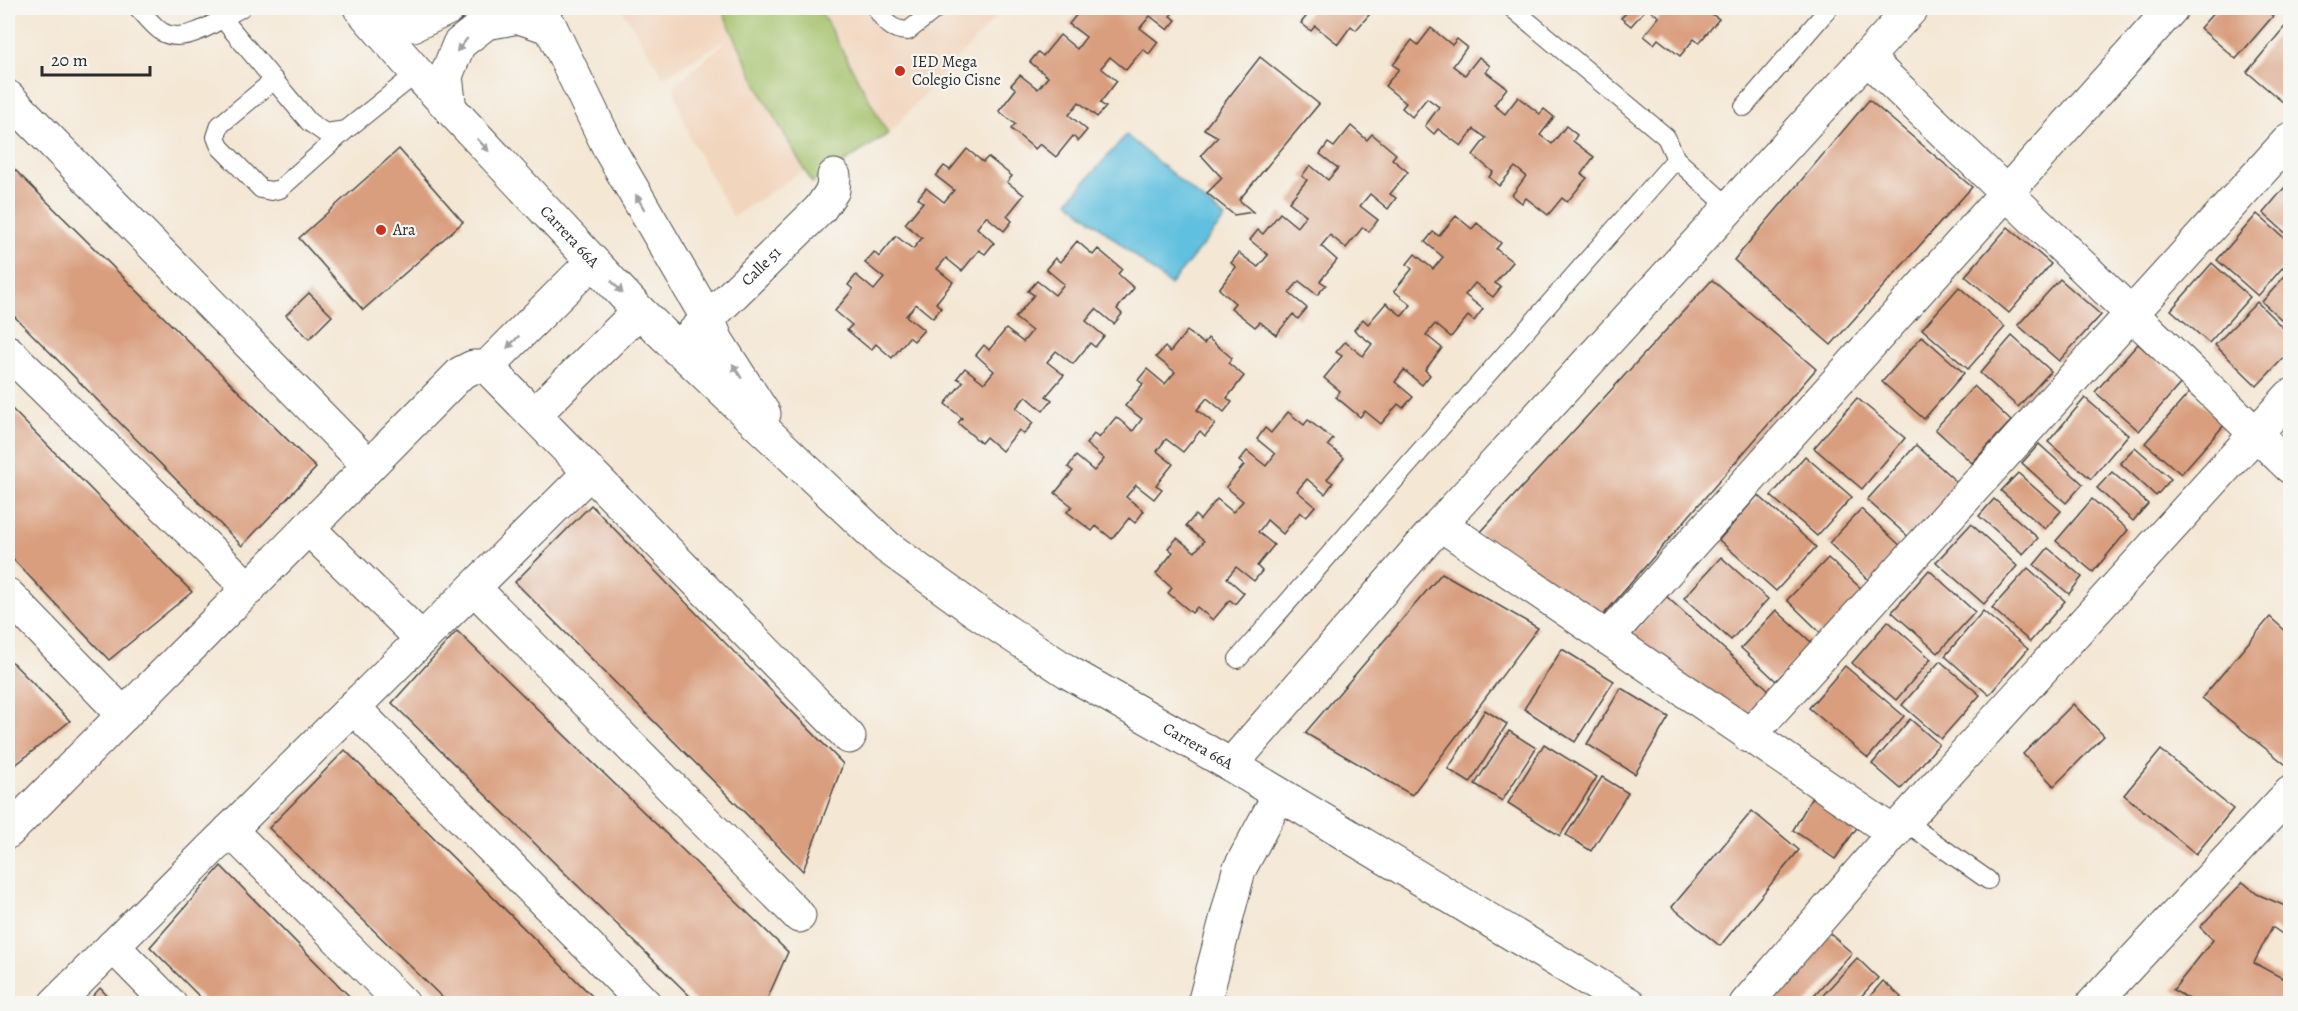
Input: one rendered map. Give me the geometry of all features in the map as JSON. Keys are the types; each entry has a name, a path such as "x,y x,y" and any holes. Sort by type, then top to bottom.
{"street":[{"path":"366,15 413,25 449,8"},
{"path":"1232,765 1440,524 1912,8"},
{"path":"1607,638 2172,8"},
{"name":"Carrera 66A","path":"366,15 450,109 639,311 887,547 977,612 1068,672 1232,765 1629,1004"},
{"path":"450,109 446,76 459,45 486,23 519,17 543,18"},
{"name":"Carrera 66A","path":"543,18 611,152 708,321 717,341 790,456"},
{"path":"1866,57 2258,432 2290,467"},
{"path":"8,97 369,466"},
{"path":"1749,736 2290,139"},
{"name":"Calle 51","path":"677,349 820,209 833,190 834,176"},
{"path":"8,831 460,373 472,367 487,367 592,262"},
{"path":"534,415 639,311"},
{"path":"8,352 249,589"},
{"path":"487,367 849,736"},
{"path":"1746,1004 1899,827 2290,396"},
{"path":"55,1004 590,472"},
{"path":"1440,524 1749,736 1899,827"},
{"path":"308,528 422,639"},
{"path":"474,588 799,916"},
{"path":"8,595 124,715"},
{"path":"354,707 645,1004"},
{"path":"2093,1004 2290,793"},
{"path":"1204,1004 1239,870 1279,795"},
{"path":"230,830 403,1004"},
{"path":"113,946 170,1004"}],"lane":[{"path":"138,8 162,32 178,37 200,30 241,8"},
{"path":"876,8 886,23 895,30 908,31 937,8"},
{"path":"1512,8 1666,137 1676,159 1730,208"},
{"path":"1744,107 1830,8"},
{"path":"222,18 309,122 325,133 346,130"},
{"path":"274,80 220,125 216,137 220,147 261,189 271,192 280,189 346,130 417,73"},
{"path":"1238,659 1676,159"},
{"path":"1899,827 1988,880"}],"shaded area":[{"path":"621,8 721,8 804,170 733,217 690,138 673,87 729,38 664,77"},
{"name":"IED Mega Colegio Cisne","path":"821,8 1004,8 888,134"}],"green space":[{"path":"721,8 819,8 888,134 812,183 762,95"}],"water":[{"path":"1126,135 1225,218 1170,285 1068,201"}],"building":[{"path":"1082,8 1177,8 1170,16 1176,20 1168,30 1150,16 1140,28 1158,42 1149,54 1143,49 1126,70 1110,57 1101,68 1117,81 1100,103 1106,107 1097,117 1079,102 1069,115 1087,130 1078,141 1073,136 1056,157 1040,144 1035,149 1011,129 1015,124 999,111 1016,89 1011,85 1020,75 1038,89 1048,77 1030,62 1038,52 1043,56 1060,35 1077,49 1086,37 1069,24"},
{"path":"1313,8 1375,8 1356,30 1351,26 1338,44 1315,26 1311,31 1301,23"},
{"path":"1619,8 1647,8 1631,26 1621,18 1626,13"},
{"path":"1647,8 1719,8 1713,15 1719,19 1699,43 1694,39 1680,56 1658,39 1654,44 1644,36 1659,17"},
{"path":"2218,8 2263,8 2273,16 2236,59 2200,28"},
{"path":"2287,24 2290,27 2290,97 2285,104 2247,72"},
{"path":"1431,28 1452,45 1457,39 1467,47 1453,66 1465,75 1479,57 1490,66 1486,72 1507,88 1494,105 1505,114 1518,97 1540,114 1544,109 1554,117 1540,135 1552,144 1566,126 1577,135 1573,141 1594,157 1581,174 1587,178 1567,202 1562,198 1548,215 1526,198 1522,203 1512,195 1526,176 1515,167 1499,186 1489,177 1493,172 1473,155 1486,138 1474,129 1461,146 1438,129 1434,134 1425,126 1439,107 1427,98 1412,117 1402,108 1406,103 1385,86 1399,69 1393,65 1412,40 1418,45"},
{"path":"1260,57 1319,104 1239,200 1253,212 1234,215 1207,193 1222,178 1201,155 1218,137 1204,129"},
{"path":"1869,100 1972,187 1831,345 1734,260"},
{"path":"1351,126 1367,140 1372,134 1396,154 1392,159 1408,172 1390,194 1396,198 1388,209 1370,194 1360,206 1378,220 1369,232 1363,227 1346,248 1330,235 1321,246 1337,260 1320,281 1326,285 1317,295 1299,281 1289,293 1307,308 1298,319 1293,314 1276,335 1260,322 1255,327 1231,308 1235,303 1219,289 1236,267 1231,263 1239,253 1258,267 1268,255 1250,240 1258,230 1263,234 1280,213 1297,227 1306,215 1289,202 1307,180 1302,176 1310,165 1328,180 1338,168 1320,154 1328,143 1334,147"},
{"name":"Ara","path":"399,149 463,222 363,310 299,238"},
{"path":"967,149 983,162 988,157 1012,176 1007,182 1024,195 1007,216 1012,221 1004,231 986,216 977,228 994,243 985,254 979,250 962,271 946,258 937,269 953,282 936,303 941,308 933,318 916,304 906,316 924,330 914,341 909,337 892,358 876,344 871,350 847,330 852,325 835,311 853,289 848,285 856,275 874,290 884,278 865,263 874,252 879,257 896,236 913,249 922,238 905,224 923,202 918,198 926,188 944,202 954,190 936,176 944,166 950,170"},
{"path":"8,163 316,468 242,546 8,310"},
{"path":"2290,181 2290,237 2263,213"},
{"path":"2257,214 2290,243 2290,259 2258,296 2217,260"},
{"path":"1456,216 1472,229 1477,223 1501,243 1496,249 1513,262 1495,283 1501,287 1493,297 1475,283 1465,295 1483,309 1474,321 1468,316 1451,337 1435,324 1426,335 1442,348 1425,370 1430,375 1422,385 1404,370 1395,382 1413,397 1403,408 1398,404 1381,424 1365,411 1360,417 1336,397 1340,391 1324,378 1342,356 1336,352 1345,342 1363,356 1372,344 1354,330 1363,319 1368,324 1386,303 1402,316 1411,305 1394,291 1412,269 1407,264 1415,254 1433,269 1443,257 1425,242 1433,232 1439,236"},
{"path":"2008,227 2051,264 2009,313 1965,276"},
{"path":"1077,241 1093,255 1098,249 1122,269 1118,274 1134,288 1117,309 1122,314 1114,324 1096,309 1086,321 1104,336 1095,347 1090,343 1073,364 1056,351 1047,362 1064,375 1046,396 1052,400 1043,411 1026,396 1016,408 1033,423 1024,434 1019,430 1002,451 986,437 981,443 958,423 962,418 945,404 963,382 957,378 965,368 984,383 994,371 976,355 984,345 989,350 1006,329 1023,342 1032,331 1015,318 1034,295 1028,291 1037,281 1055,295 1064,284 1046,269 1055,258 1060,262"},
{"path":"2212,263 2250,297 2209,343 2171,310"},
{"path":"2290,270 2290,327 2262,302"},
{"path":"2060,279 2101,315 2059,361 2018,325"},
{"path":"1712,280 1816,369 1599,620 1479,534"},
{"path":"1959,287 2005,327 1968,369 1922,329"},
{"path":"309,293 332,316 309,339 286,315"},
{"path":"2257,302 2290,335 2290,351 2257,386 2215,345"},
{"path":"1187,331 1204,344 1208,338 1232,358 1228,363 1244,376 1227,398 1232,402 1224,412 1207,398 1197,410 1215,424 1205,436 1200,431 1183,452 1166,439 1157,451 1173,464 1156,485 1162,489 1154,499 1136,485 1126,497 1144,511 1135,523 1129,518 1112,539 1096,526 1092,531 1067,512 1072,506 1055,493 1073,471 1068,467 1076,456 1094,471 1104,459 1086,444 1094,434 1099,438 1116,417 1133,431 1142,419 1125,406 1143,384 1138,380 1147,369 1165,384 1175,372 1156,357 1165,347 1170,352"},
{"path":"1922,336 1964,373 1924,419 1882,382"},
{"path":"2012,336 2051,371 2018,407 1980,373"},
{"path":"2138,344 2181,383 2139,431 2095,392"},
{"path":"1974,386 2011,421 1972,463 1935,429"},
{"path":"2189,393 2225,424 2181,474 2145,443"},
{"path":"1857,398 1905,438 1862,489 1814,448"},
{"path":"2085,398 2128,435 2091,479 2048,442"},
{"path":"8,405 192,592 109,660 8,554"},
{"path":"1288,412 1304,425 1308,420 1333,439 1328,445 1344,458 1327,479 1333,483 1325,494 1307,479 1297,491 1315,506 1306,517 1300,512 1283,534 1267,520 1258,532 1274,545 1257,566 1262,571 1254,581 1236,567 1227,578 1244,593 1235,604 1230,600 1213,620 1197,607 1192,613 1168,593 1172,588 1156,574 1173,552 1168,548 1177,538 1195,552 1204,541 1186,526 1195,515 1200,520 1217,499 1233,512 1243,501 1226,487 1244,465 1239,461 1247,451 1266,466 1275,454 1257,439 1265,428 1271,433"},
{"path":"2039,444 2083,484 2066,503 2022,463"},
{"path":"1916,445 1960,485 1912,540 1867,500"},
{"path":"2135,447 2171,479 2156,496 2120,463"},
{"path":"1805,456 1852,497 1817,536 1771,496"},
{"path":"2112,472 2148,504 2133,521 2097,488"},
{"path":"2018,473 2061,511 2045,529 2001,491"},
{"path":"1758,495 1816,547 1776,591 1719,540"},
{"path":"1994,499 2038,538 2023,554 1979,516"},
{"path":"2092,499 2128,530 2093,572 2056,541"},
{"path":"591,505 843,764 803,871 515,582"},
{"path":"1861,509 1905,550 1873,584 1829,543"},
{"path":"1971,524 2017,566 1984,604 1936,562"},
{"path":"2048,548 2082,577 2069,594 2034,565"},
{"path":"1721,557 1768,599 1731,640 1684,598"},
{"path":"1828,558 1867,594 1826,638 1787,600"},
{"path":"2028,568 2065,601 2030,642 1992,608"},
{"path":"1929,570 1975,612 1938,653 1892,612"},
{"path":"1442,573 1538,628 1412,795 1305,733"},
{"path":"1666,596 1770,691 1740,720 1629,639"},
{"path":"1776,610 1812,643 1776,681 1741,648"},
{"path":"1983,611 2028,649 1989,695 1945,656"},
{"path":"2270,617 2290,635 2290,768 2202,698"},
{"path":"1888,621 1931,659 1896,700 1852,663"},
{"path":"457,631 788,952 765,1004 698,1004 392,703"},
{"path":"1562,649 1614,681 1575,742 1524,709"},
{"path":"8,658 70,721 8,771"},
{"path":"1940,661 1980,695 1941,739 1902,705"},
{"path":"1845,666 1904,716 1868,758 1809,708"},
{"path":"1621,688 1669,717 1635,774 1587,744"},
{"path":"2073,704 2104,736 2054,786 2023,754"},
{"path":"1485,710 1507,724 1470,783 1448,769"},
{"path":"1910,719 1939,744 1901,789 1872,764"},
{"path":"1509,731 1536,748 1502,801 1475,784"},
{"path":"1544,744 1597,777 1560,836 1508,803"},
{"path":"345,750 600,1004 449,1004 269,828"},
{"path":"2161,750 2233,809 2196,854 2124,795"},
{"path":"1602,777 1628,793 1591,851 1566,835"},
{"path":"1814,794 1861,822 1835,859 1793,830"},
{"path":"1752,811 1799,850 1720,946 1672,907"},
{"path":"221,866 357,1004 207,1004 150,947"},
{"path":"2243,882 2257,894 2290,908 2290,939 2272,927 2254,963 2282,978 2290,961 2290,1004 2198,1004 2173,990 2213,940 2200,927"},
{"path":"1829,933 1852,953 1806,1004 1765,1004"},
{"path":"1857,958 1878,978 1854,1004 1815,1004"},
{"path":"1883,981 1901,997 1896,1004 1863,1004"},
{"path":"100,988 115,1004 86,1004"}],"place":[{"name":"IED Mega Colegio Cisne","path":"900,71"},
{"name":"Ara","path":"381,230"}]}
